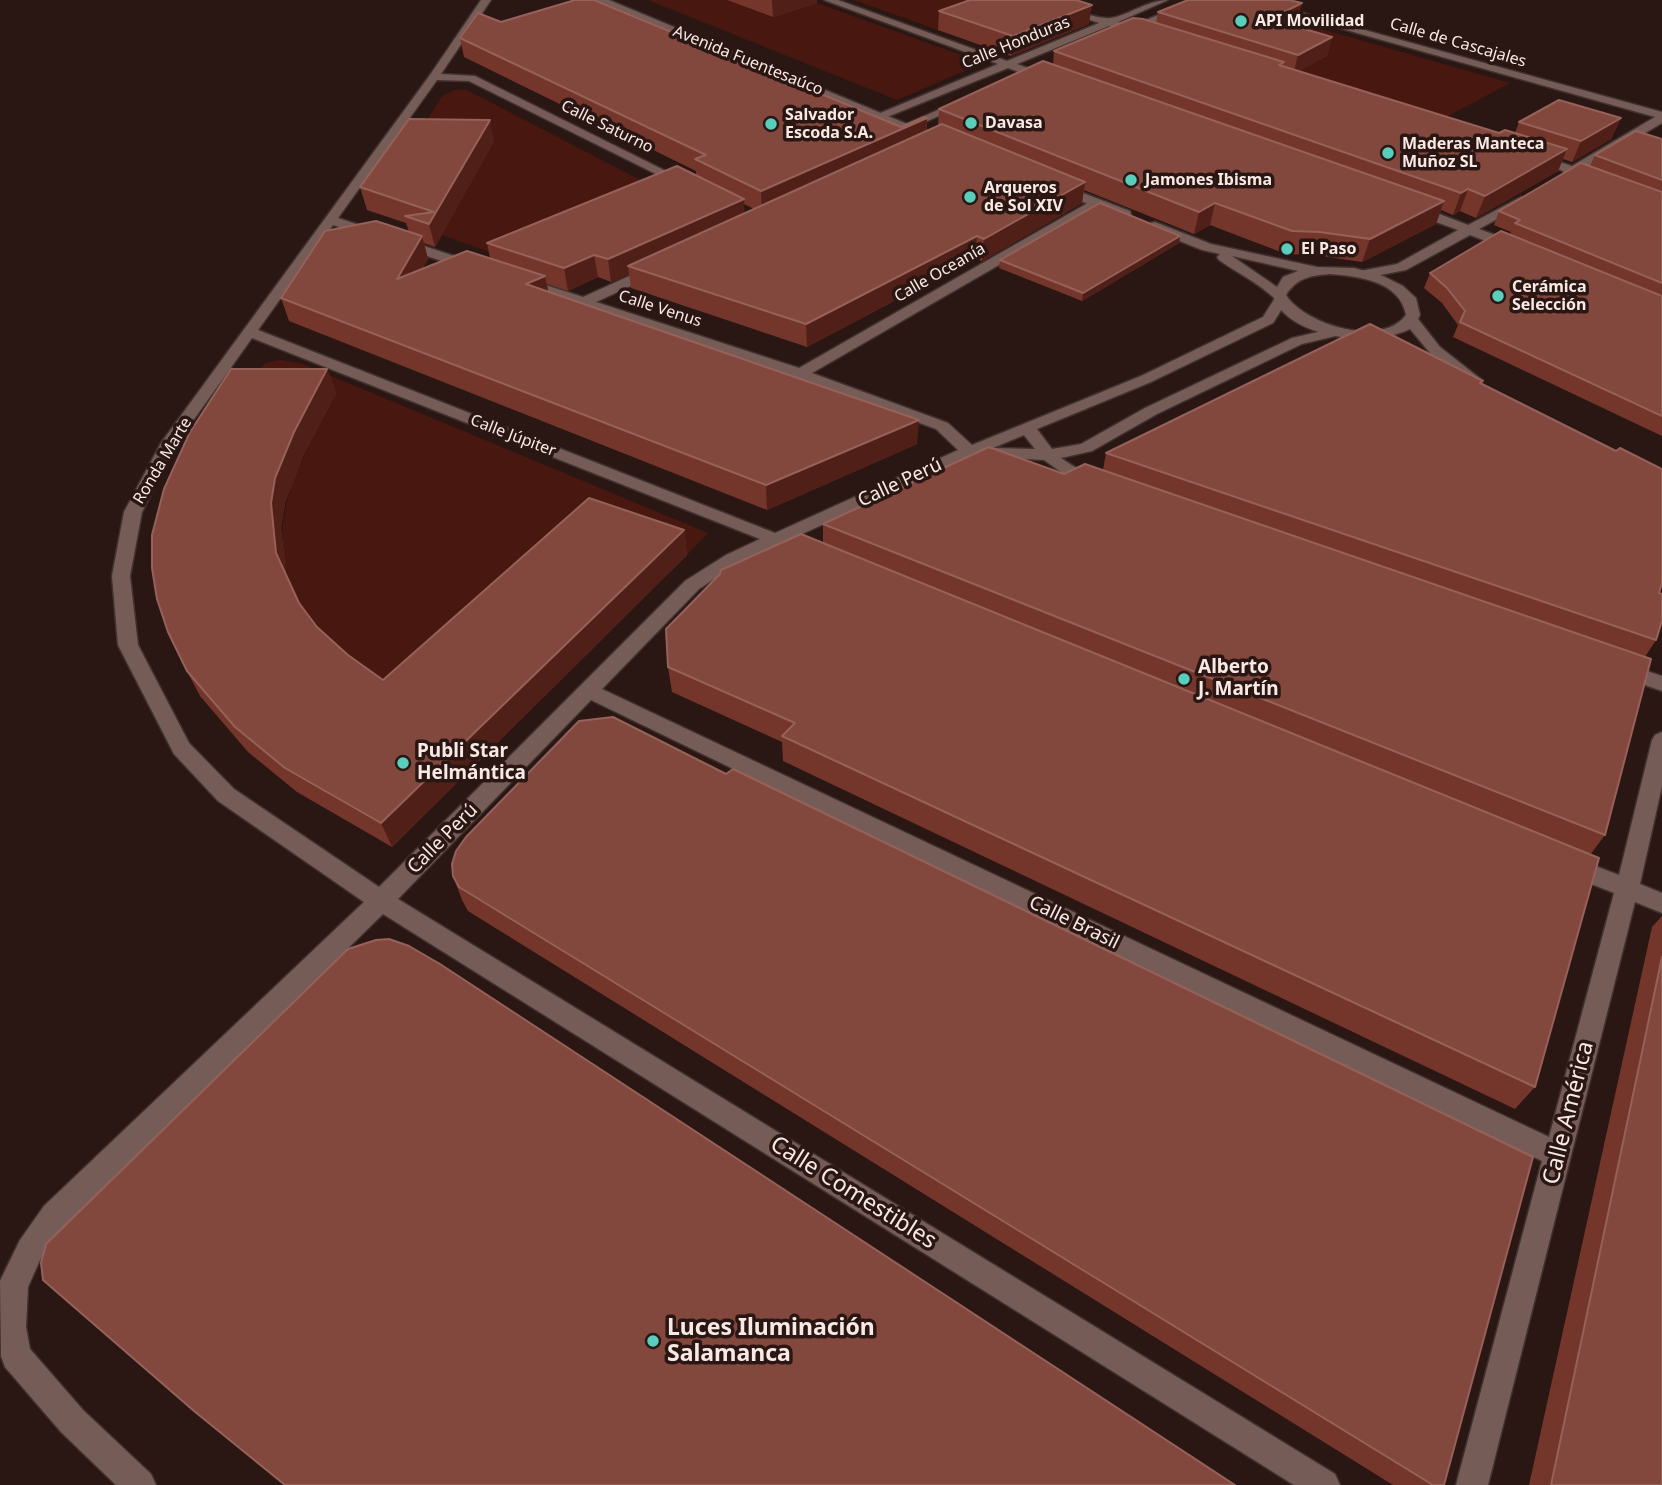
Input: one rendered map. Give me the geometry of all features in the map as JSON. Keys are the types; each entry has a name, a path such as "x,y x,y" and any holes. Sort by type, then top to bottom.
{"street":[{"name":"Ronda Marte","path":"382,901 226,795 181,748 128,645 121,576 133,512 169,443 435,76 486,0"},
{"name":"Avenida Fuentesaúco","path":"601,0 908,126 933,143"},
{"path":"829,0 1058,82"},
{"path":"1037,0 1158,38"},
{"name":"Calle Honduras","path":"882,116 1163,0"},
{"path":"1119,35 1201,0"},
{"name":"Calle de Cascajales","path":"1245,0 1662,117"},
{"name":"Calle Honduras","path":"1019,78 1044,68"},
{"name":"Calle Saturno","path":"435,76 471,78 701,191"},
{"name":"Calle Honduras","path":"908,126 970,100"},
{"path":"1552,183 1662,117"},
{"path":"1522,153 1612,184"},
{"path":"1049,183 1134,218"},
{"path":"1366,274 1401,267 1529,196"},
{"path":"1395,202 1472,229 1523,251"},
{"name":"Calle Oceanía","path":"800,374 1097,203"},
{"name":"Calle Venus","path":"330,220 800,374 942,426 970,452"},
{"path":"1146,223 1207,247 1314,270 1366,274 1398,289 1413,304 1414,313 1411,320 1401,328 1385,333 1364,335 1335,332 1311,324 1292,313 1280,298 1207,247"},
{"path":"584,302 673,262"},
{"path":"1398,289 1401,267"},
{"name":"Calle Perú","path":"140,1485 72,1421 16,1356 11,1327 13,1285 30,1250 54,1216 382,901 692,585 732,559 970,452 1146,379 1268,320 1280,298 1281,286 1288,279 1314,270"},
{"path":"1411,320 1435,350 1474,380"},
{"name":"Calle Júpiter","path":"249,332 803,551"},
{"name":"Calle Perú","path":"970,452 1049,455 1086,448 1151,411 1297,341 1335,332"},
{"path":"1364,335 1401,350"},
{"path":"1425,360 1492,390"},
{"path":"1028,428 1049,455 1079,479 1118,493"},
{"path":"1597,661 1662,684"},
{"name":"Calle Brasil","path":"589,691 1558,1155"},
{"name":"Calle América","path":"1472,1485 1627,888 1662,740"},
{"path":"1549,857 1662,903"},
{"name":"Calle Comestibles","path":"382,901 1324,1485"}],"shaded area":[{"path":"648,0 728,0 773,17 817,3 983,63 897,100"},
{"path":"854,0 1015,0 938,30"},
{"path":"1297,22 1510,83 1441,120 1295,74 1326,57 1265,38"},
{"path":"455,90 467,90 667,194 509,259 442,235 494,141 414,140 443,95"},
{"path":"280,360 300,363 708,533 687,555 394,706 311,629 287,572 283,545 289,494 298,469 335,394 258,370 266,363"}],"building":[{"path":"575,0 594,0 901,127 927,118 761,191 695,159 706,155 460,38 478,13 501,22"},
{"path":"970,0 1076,0 1092,5 1013,36 939,11"},
{"path":"1188,0 1289,0 1302,3 1270,19 1332,37 1298,55 1158,12"},
{"path":"1133,18 1284,62 1279,65 1499,133 1505,130 1567,149 1485,196 1468,189 1461,193 1054,51"},
{"path":"1043,61 1444,201 1370,239 1292,231 1215,203 1199,212 939,109"},
{"path":"1559,100 1621,118 1581,141 1519,122"},
{"path":"409,119 490,120 429,224 405,216 434,212 360,187"},
{"path":"942,124 1085,182 984,239 977,236 806,324 628,266"},
{"path":"1636,131 1662,139 1662,180 1595,155"},
{"path":"1581,163 1662,192 1662,283 1515,223 1520,220 1499,211"},
{"path":"677,166 744,199 608,259 594,255 564,268 487,243"},
{"path":"1100,203 1180,236 1083,293 1000,260"},
{"path":"376,221 422,236 397,279 467,251 545,276 526,284 919,420 766,485 281,298 325,231"},
{"path":"1501,231 1662,296 1662,416 1460,322 1465,311 1447,288 1430,273"},
{"path":"1370,324 1616,451 1620,448 1662,469 1662,583 1659,593 1662,594 1662,621 1656,640 1106,453"},
{"path":"231,369 327,369 294,432 275,478 271,503 276,553 299,603 317,627 348,655 383,680 589,498 684,530 381,823 285,768 235,727 187,671 168,632 157,599 152,568 152,535 164,489 190,432"},
{"path":"989,447 1064,474 1085,464 1651,659 1605,835 823,524"},
{"path":"801,534 1599,858 1535,1087 782,736 795,723 668,667 666,629 721,570"},
{"path":"613,717 726,774 733,769 1533,1157 1444,1485 1433,1485 459,887 453,876 452,864 456,851 466,837 579,721"},
{"path":"389,939 409,946 440,964 1235,1485 285,1485 194,1411 43,1280 41,1263 46,1244 348,949 376,940"},
{"path":"1662,957 1662,1485 1551,1485"}],"place":[{"name":"API Movilidad","path":"1241,21"},
{"name":"Davasa","path":"971,123"},
{"name":"Salvador Escoda S.A.","path":"771,124"},
{"name":"Maderas Manteca Muñoz SL","path":"1388,153"},
{"name":"Jamones Ibisma","path":"1131,180"},
{"name":"Arqueros de Sol XIV","path":"970,197"},
{"name":"El Paso","path":"1287,249"},
{"name":"Cerámica Selección","path":"1498,296"},
{"name":"Alberto J. Martín","path":"1184,679"},
{"name":"Publi Star Helmántica","path":"403,763"},
{"name":"Luces Iluminación Salamanca","path":"653,1341"}]}
